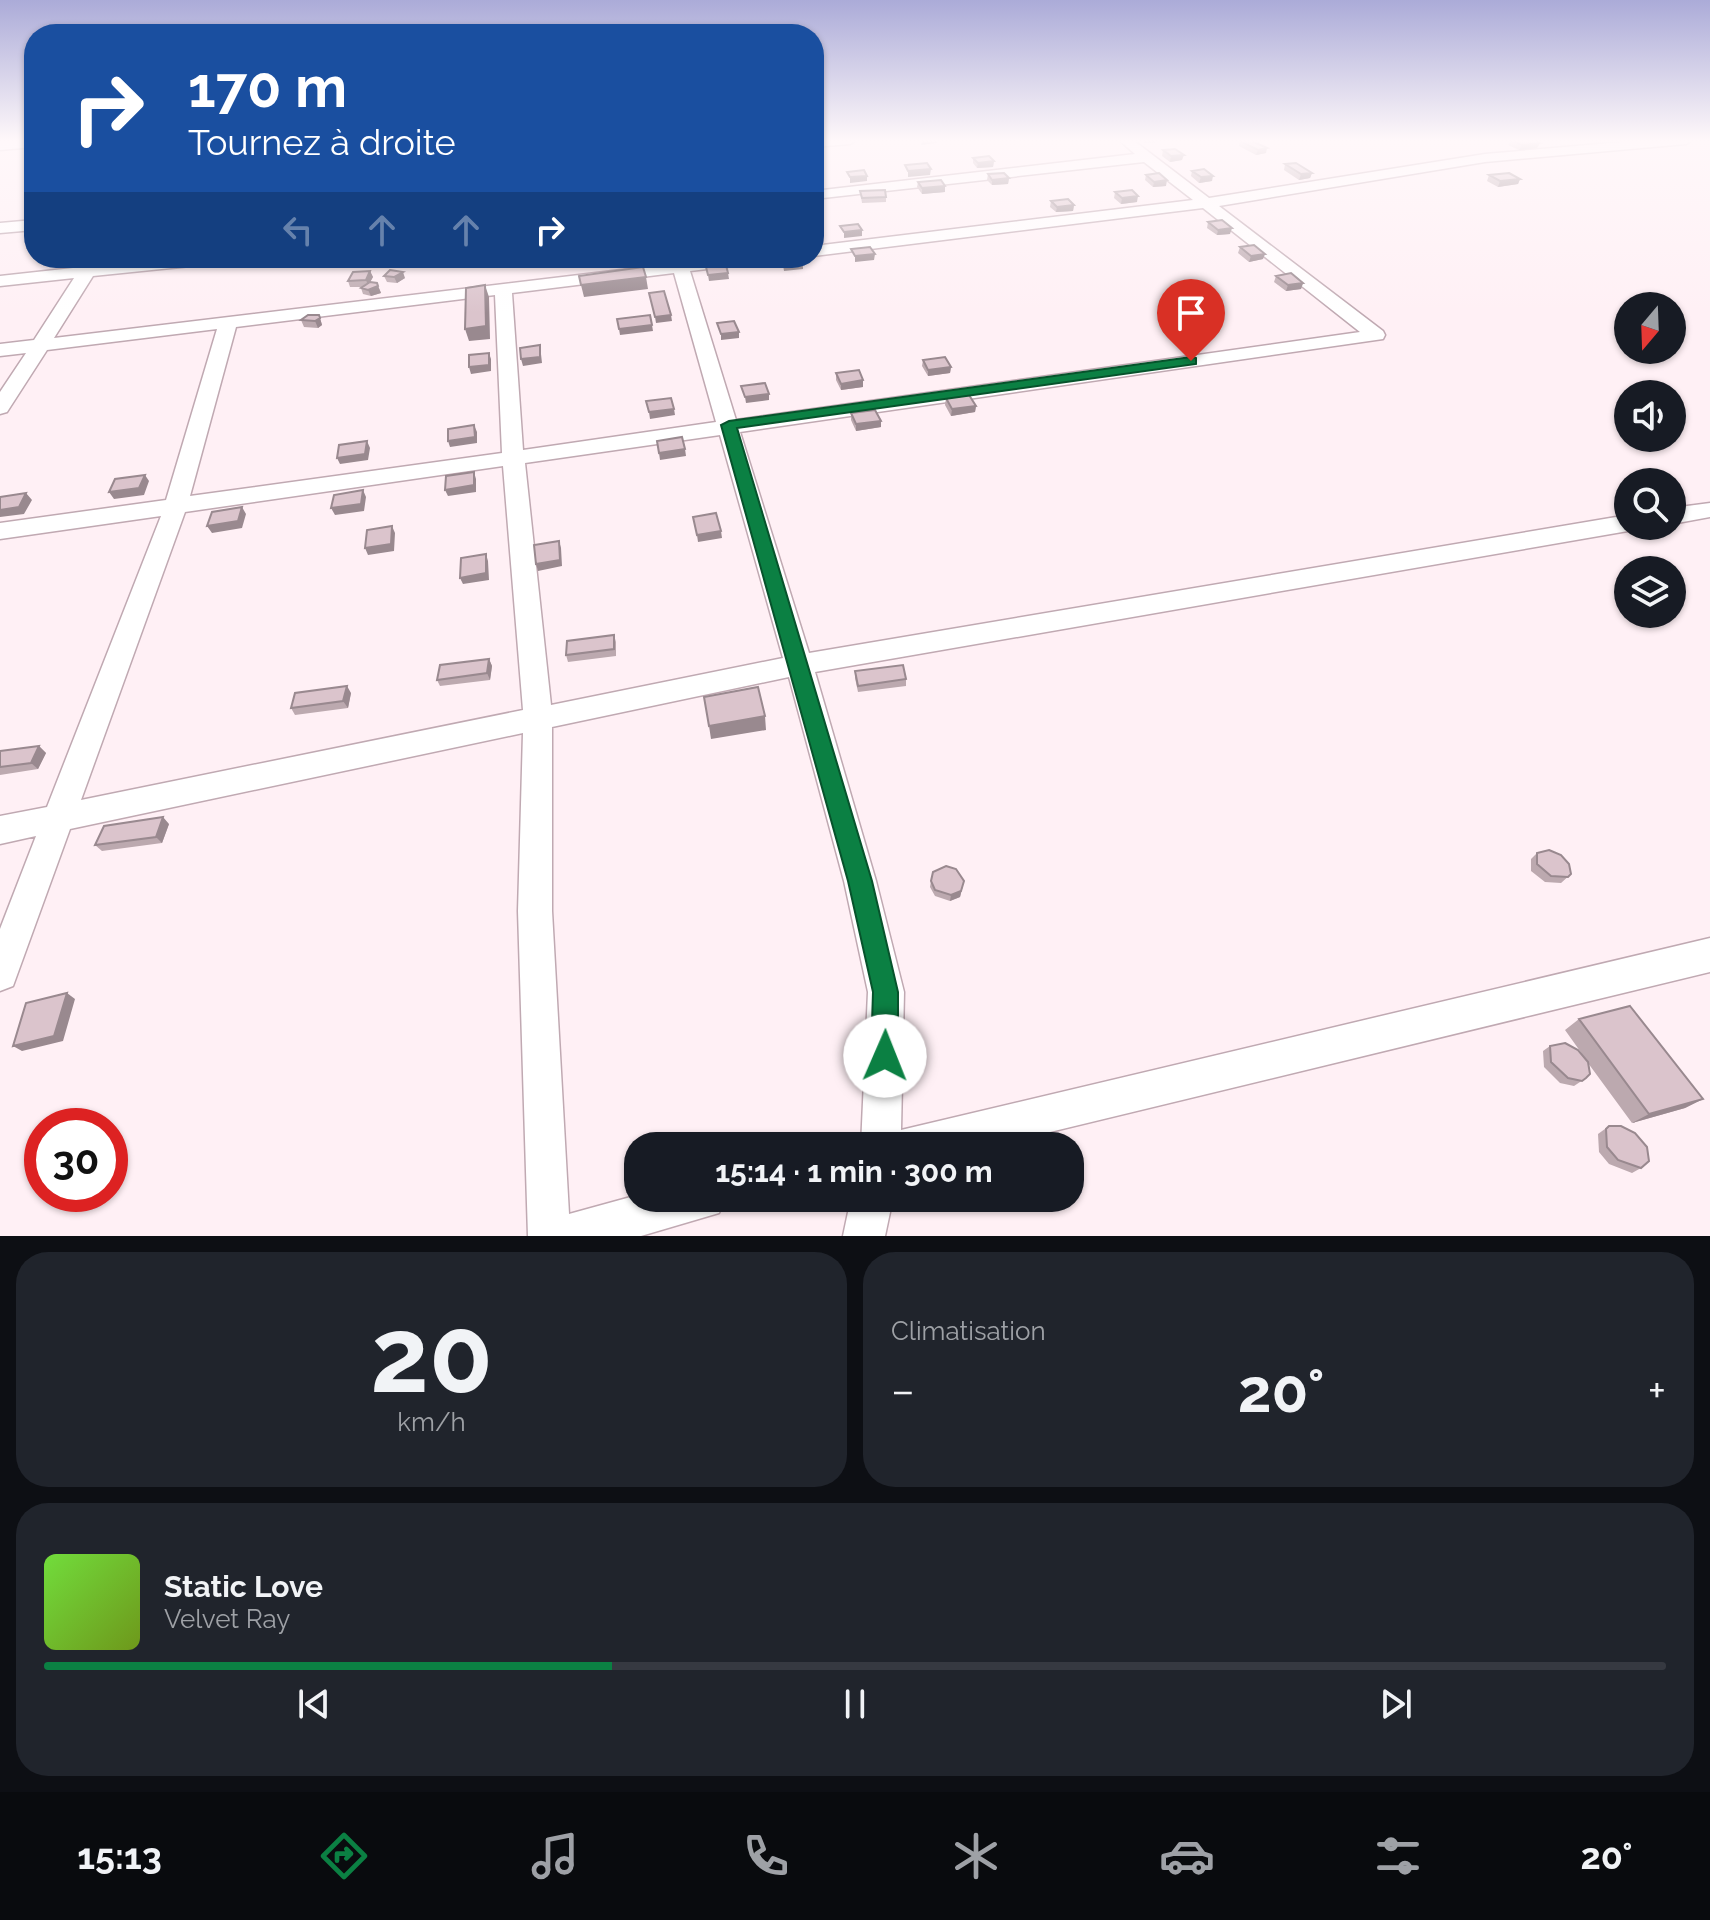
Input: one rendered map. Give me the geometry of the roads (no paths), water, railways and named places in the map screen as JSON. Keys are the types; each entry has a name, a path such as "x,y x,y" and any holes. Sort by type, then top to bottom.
{"street":[{"path":"0,531 1376,335 1201,198"},
{"path":"824,250 1241,198"},
{"path":"0,228 24,226"},
{"path":"0,281 74,268"},
{"path":"0,408 43,345 89,268"},
{"path":"0,350 503,290 646,268"},
{"path":"681,268 860,881 886,992 881,1132"},
{"path":"503,290 513,456 538,719 535,911 549,1236"},
{"path":"0,974 176,506 228,323"},
{"path":"1686,514 1710,510"},
{"path":"0,830 797,665 1614,525"},
{"path":"969,1132 1710,955"},
{"path":"565,1236 653,1212"},
{"path":"864,1236 869,1212"}]}
